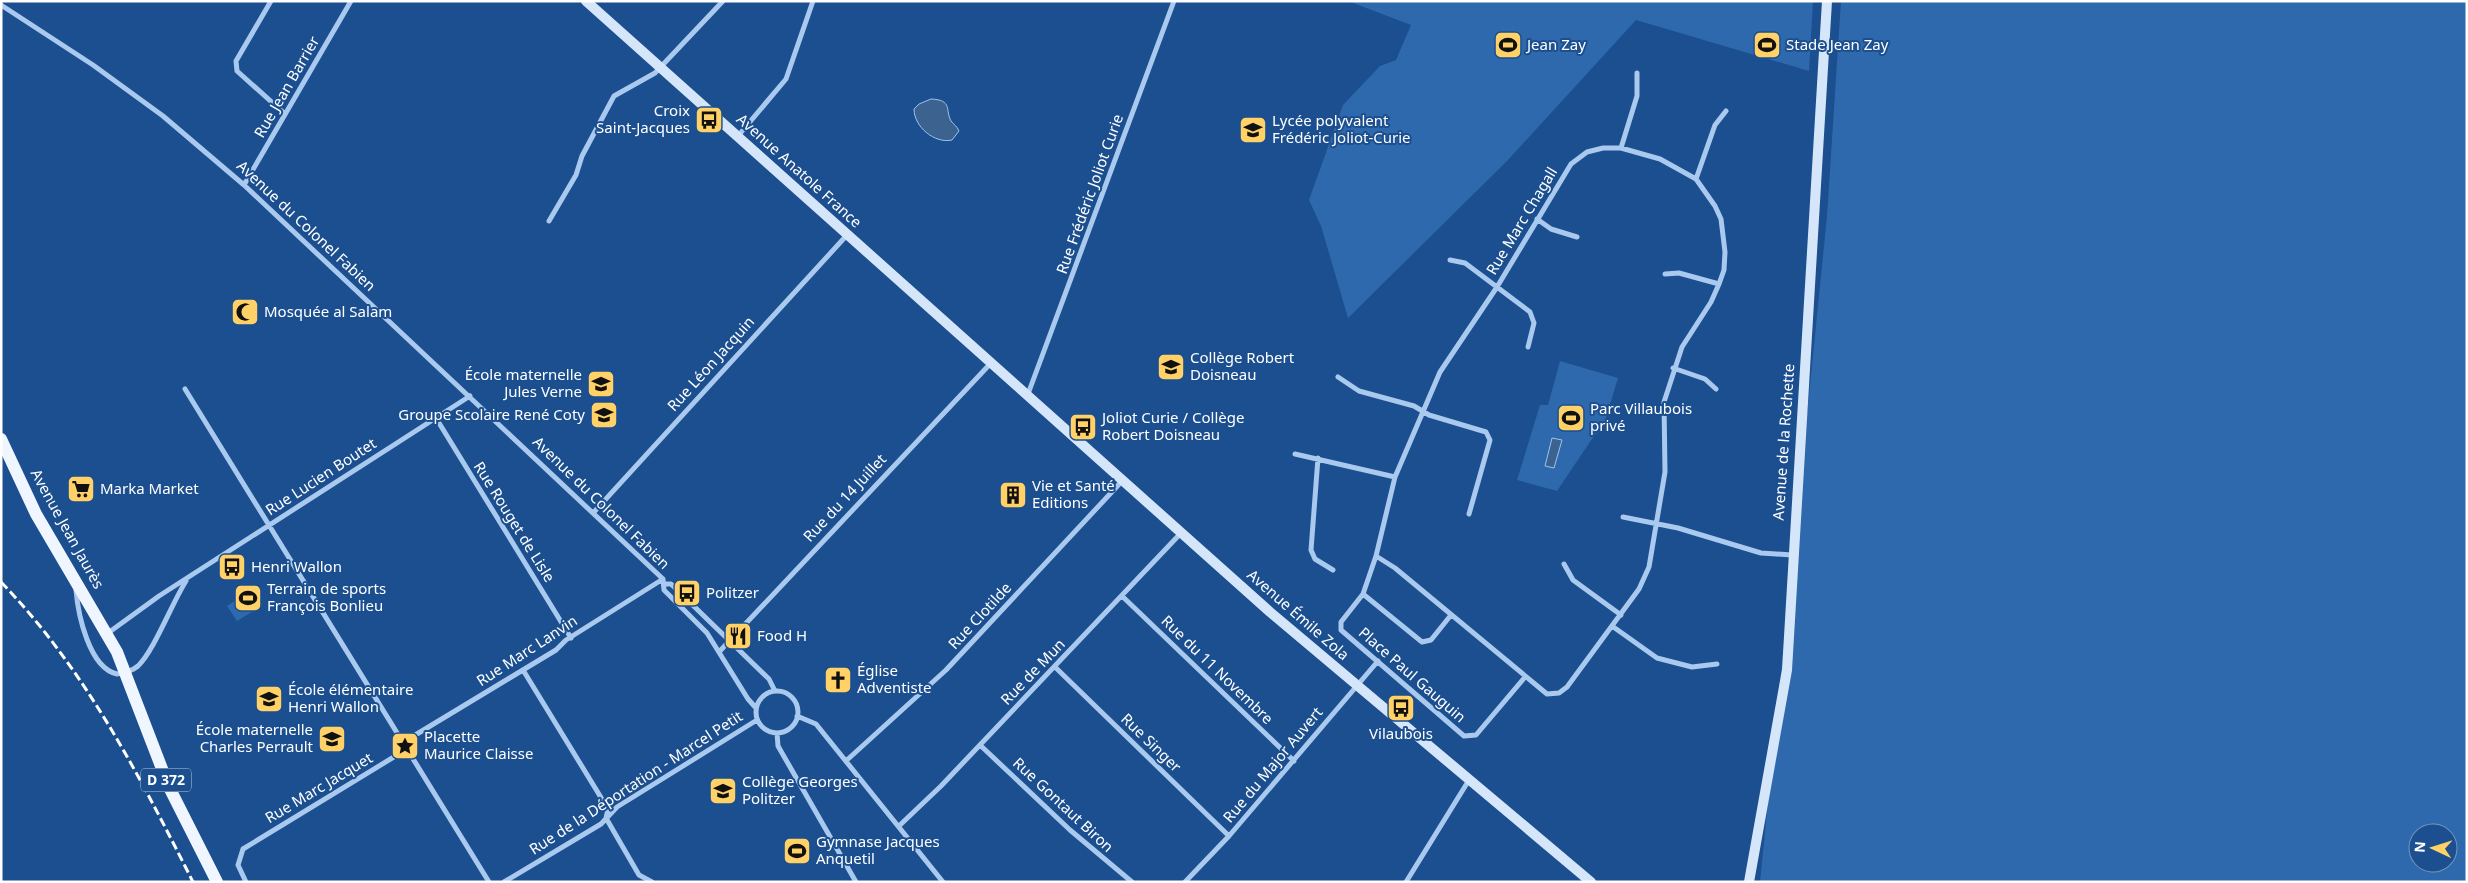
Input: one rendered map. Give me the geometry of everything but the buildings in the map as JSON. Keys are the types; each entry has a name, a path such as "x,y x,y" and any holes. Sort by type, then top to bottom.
{"main road":[{"name":"Avenue Anatole France","path":"586,1 992,363"},
{"name":"Avenue de la Rochette","path":"1749,882 1787,670 1792,555 1826,1"},
{"name":"Avenue Émile Zola","path":"992,363 1356,686 1591,882"},
{"name":"Avenue Jean Jaurès","path":"1,439 36,514 108,633"},
{"name":"D 372","path":"108,633 126,673 169,787 217,882"}],"street":[{"path":"270,1 236,61 236,66 237,71 285,114"},
{"name":"Rue Jean Barrier","path":"244,185 351,1"},
{"path":"549,221 576,175 582,156 614,96 655,73 723,1"},
{"path":"738,137 786,79 813,1"},
{"name":"Rue Frédéric Joliot Curie","path":"1028,394 1174,1"},
{"name":"Avenue du Colonel Fabien","path":"1,5 92,65 163,116 244,185 594,512 664,581 671,584 769,679 775,691"},
{"path":"1621,148 1637,96 1637,73"},
{"path":"1696,179 1715,125 1726,111"},
{"name":"Rue Marc Chagall","path":"1341,622 1363,594 1376,556 1395,477 1440,372 1497,287 1571,164 1587,152 1603,148 1621,148 1660,159 1696,179 1715,206 1724,234 1724,270 1711,302 1682,347 1673,368 1664,402 1665,472 1649,567 1639,590 1564,691 1547,694 1376,556"},
{"path":"1538,219 1551,229 1577,237"},
{"name":"Rue Léon Jacquin","path":"594,512 847,235"},
{"path":"1450,260 1465,263 1530,312 1533,318 1528,347"},
{"path":"1665,274 1678,273 1719,284"},
{"name":"Rue du 14 Juillet","path":"719,652 728,640 983,370 992,363"},
{"path":"1673,368 1705,379 1716,389"},
{"path":"1338,377 1359,391 1414,406 1423,411 1486,432 1490,440 1469,514"},
{"path":"185,389 489,882"},
{"name":"Rue Lucien Boutet","path":"108,633 159,596 186,581 269,525 470,396"},
{"name":"Rue Rouget de Lisle","path":"436,418 571,638"},
{"path":"1295,454 1395,477"},
{"path":"1318,458 1311,550 1315,559 1333,570"},
{"name":"Rue Clotilde","path":"847,760 946,670 1123,480"},
{"path":"1623,516 1762,553 1792,555"},
{"name":"Rue de Mun","path":"900,826 1055,667 1181,532"},
{"path":"1564,564 1573,580 1621,615"},
{"path":"76,580 78,614 86,638 94,653 111,673 126,673 137,667 146,657 174,599 186,581"},
{"path":"664,581 664,590 707,633 756,708 757,720 765,730 777,733 788,730 798,716 793,698 782,691 775,691 763,696 756,708"},
{"name":"Rue Marc Lanvin","path":"405,746 407,740 556,650 571,638 664,581"},
{"path":"1363,594 1422,642 1431,640 1451,615"},
{"name":"Rue du 11 Novembre","path":"1122,596 1294,761"},
{"name":"Place Paul Gauguin","path":"1341,622 1341,630 1464,736 1476,735 1525,677"},
{"path":"1612,626 1657,658 1692,668 1717,664"},
{"name":"Rue du Major Auvert","path":"1185,882 1229,836 1378,661"},
{"name":"Rue Singer","path":"1055,667 1229,836"},
{"path":"523,670 608,809 606,818 639,875 652,882"},
{"path":"798,716 816,724 847,760 943,882"},
{"name":"Rue de la Déportation - Marcel Petit","path":"504,882 601,824 617,807 757,720"},
{"path":"777,733 778,746 856,882"},
{"name":"Rue Gontaut Biron","path":"980,745 1070,830 1132,882"},
{"name":"Rue Marc Jacquet","path":"246,882 238,865 243,849 402,752 405,746"},
{"path":"1406,882 1469,780"}],"shaded area":[{"path":"1348,1 1813,1 1809,71 1636,20 1507,161 1348,318 1321,226 1309,200 1343,105 1380,66 1396,60 1411,25"},
{"path":"1841,1 2467,1 2467,882 1760,882 1827,216"},
{"path":"931,99 943,101 947,106 949,117 959,131 952,140 945,141 933,137 918,122 914,109 919,104"},
{"name":"Parc Villaubois privé","path":"1560,361 1618,378 1602,431 1596,433 1557,491 1517,480 1540,405 1548,405"},
{"path":"1552,438 1562,440 1554,468 1545,466"},
{"name":"Terrain de sports François Bonlieu","path":"252,590 262,606 237,621 227,606"}],"railway":[{"path":"1,582 31,615 59,651 108,724 152,802 193,882"}],"place":[{"name":"Jean Zay","path":"1508,45"},
{"name":"Stade Jean Zay","path":"1767,45"},
{"name":"Croix Saint-Jacques","path":"709,120"},
{"name":"Lycée polyvalent Frédéric Joliot-Curie","path":"1253,130"},
{"name":"Mosquée al Salam","path":"245,312"},
{"name":"Collège Robert Doisneau","path":"1171,367"},
{"name":"École maternelle Jules Verne","path":"601,384"},
{"name":"Groupe Scolaire René Coty","path":"604,415"},
{"name":"Parc Villaubois privé","path":"1571,418"},
{"name":"Joliot Curie / Collège Robert Doisneau","path":"1083,427"},
{"name":"Marka Market","path":"81,489"},
{"name":"Vie et Santé Editions","path":"1013,495"},
{"name":"Henri Wallon","path":"232,567"},
{"name":"Politzer","path":"687,593"},
{"name":"Terrain de sports François Bonlieu","path":"248,598"},
{"name":"Food H","path":"738,636"},
{"name":"Église Adventiste","path":"838,680"},
{"name":"École élémentaire Henri Wallon","path":"269,699"},
{"name":"Vilaubois","path":"1401,708"},
{"name":"École maternelle Charles Perrault","path":"332,739"},
{"name":"Placette Maurice Claisse","path":"405,746"},
{"name":"Collège Georges Politzer","path":"723,791"},
{"name":"Gymnase Jacques Anquetil","path":"797,851"}]}
